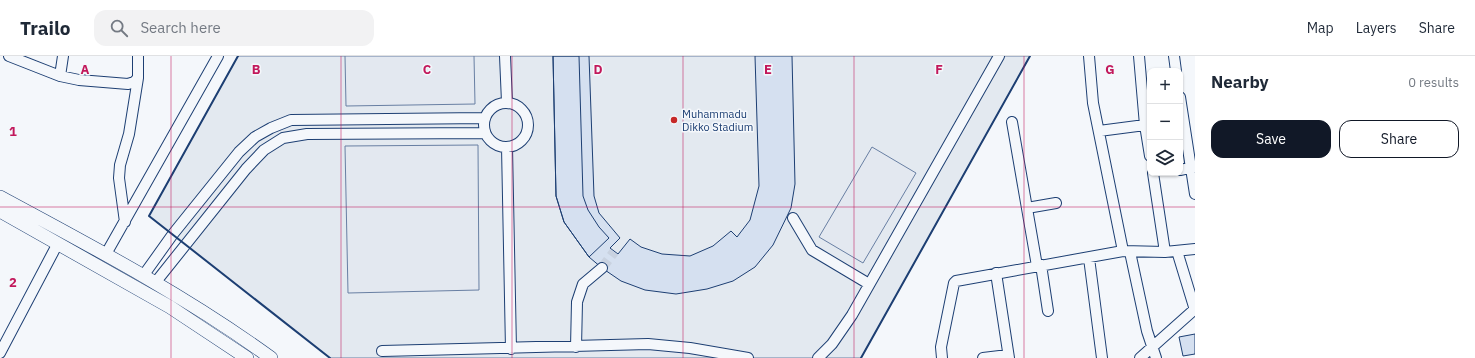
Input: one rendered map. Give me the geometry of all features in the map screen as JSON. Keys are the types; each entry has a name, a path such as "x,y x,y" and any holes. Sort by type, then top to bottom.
{"main road":[{"path":"0,197 106,254 155,283 251,343 271,358"},
{"path":"0,211 170,306 247,358"}],"street":[{"path":"9,56 60,76 80,80 128,84 134,82 138,78"},
{"path":"60,76 63,56"},
{"path":"125,222 119,178 120,165 129,134 138,78 138,56"},
{"path":"106,254 114,237 125,222 218,56"},
{"path":"505,56 507,102"},
{"path":"818,358 832,344 869,284 999,56"},
{"path":"1089,56 1093,103 1099,131 1126,251 1151,346 1156,358"},
{"path":"1139,56 1147,140"},
{"path":"1174,56 1176,68"},
{"path":"507,102 522,109 526,114 528,125 526,136 513,146 507,147 492,142 485,133 484,118 490,108 507,102"},
{"path":"1181,104 1193,168 1195,194"},
{"path":"143,276 172,234 240,152 255,137 271,128 291,120 484,118"},
{"path":"1012,122 1027,208 1048,311"},
{"path":"1099,131 1145,125"},
{"path":"155,283 246,169 264,150 283,138 307,134 485,133"},
{"path":"507,147 511,349"},
{"path":"1183,170 1193,168"},
{"path":"1154,176 1165,252"},
{"path":"1027,208 1056,203"},
{"path":"793,218 812,250 869,284"},
{"path":"0,353 58,243"},
{"path":"942,358 941,347 954,284 960,279 1126,251 1165,252 1195,249"},
{"path":"1140,358 1151,346 1195,310 1177,251"},
{"path":"1089,258 1102,358"},
{"path":"576,347 577,302 584,284 602,268"},
{"path":"983,358 1008,357 996,273"},
{"path":"382,351 511,349 648,344 690,348 748,358"}],"shaded area":[{"path":"238,56 1030,56 861,358 330,358 149,216"},
{"path":"345,56 474,56 475,104 346,106"},
{"path":"478,145 479,290 348,293 345,146"},
{"path":"872,147 916,173 863,263 819,237"}],"building":[{"path":"553,56 589,56 594,196 599,213 620,238 610,248 618,254 630,239 641,247 662,254 690,256 713,246 731,231 737,237 750,220 759,186 755,56 792,56 795,184 791,208 773,245 755,267 733,281 707,289 676,294 645,290 621,281 589,257 564,222 556,196"},
{"path":"553,56 579,56 583,196 588,210 599,227 609,238 589,257 564,222 556,196"},
{"path":"1195,334 1195,354 1183,356 1179,337"}],"tunnel":[{"path":"602,268 614,252"}],"wall":[{"path":"238,56 149,216 330,358"},
{"path":"861,358 1030,56"}],"place":[{"name":"Muhammadu Dikko Stadium","path":"674,120"}]}
